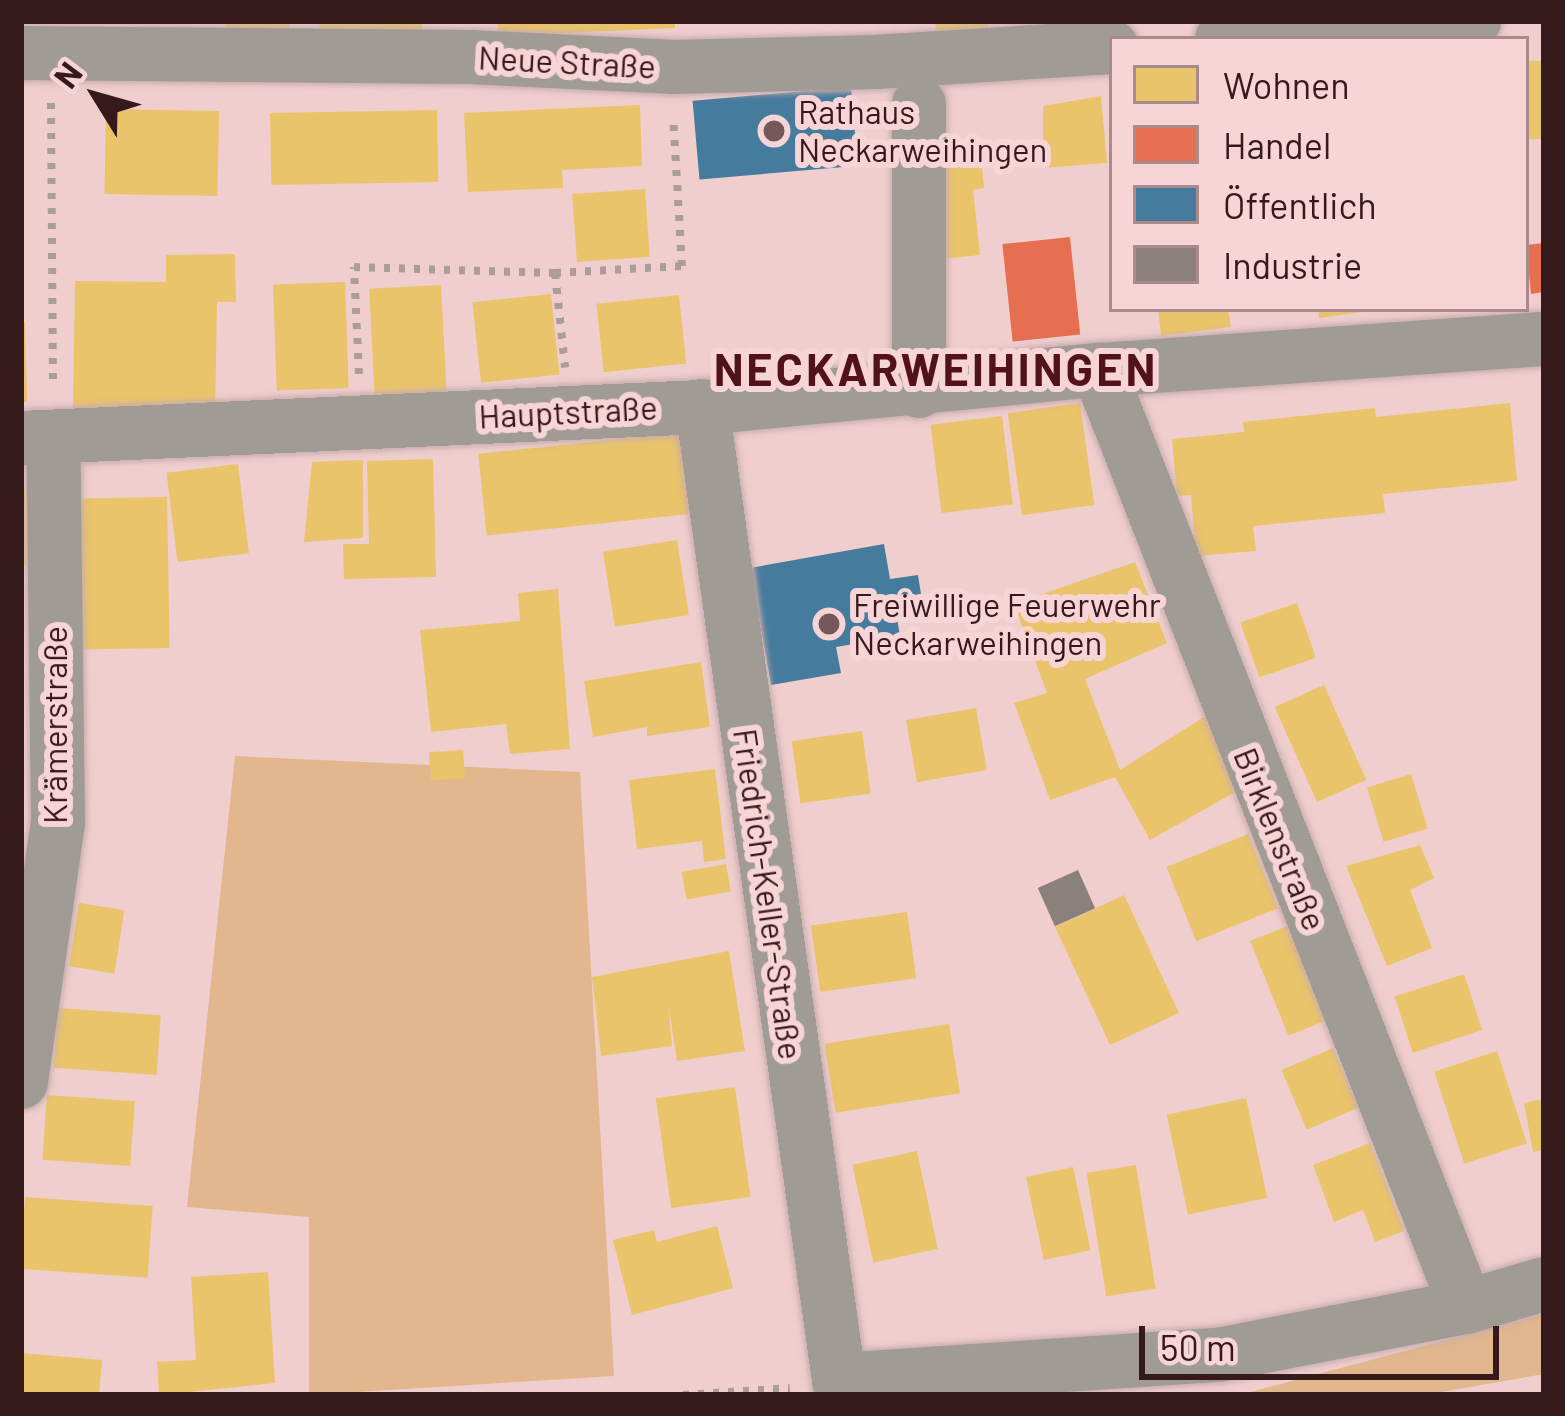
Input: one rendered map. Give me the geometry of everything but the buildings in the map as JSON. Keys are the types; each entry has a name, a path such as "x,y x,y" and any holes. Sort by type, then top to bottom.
{"street":[{"path":"1264,36 1474,21"},
{"name":"Neue Straße","path":"21,53 467,39 671,67 896,61 1109,47"},
{"path":"919,104 919,391"},
{"name":"Hauptstraße","path":"37,438 702,406 919,391 1099,370 1544,339"},
{"name":"Birklenstraße","path":"1099,370 1466,1307"},
{"name":"Friedrich-Keller-Straße","path":"702,406 839,1380"},
{"name":"Krämerstraße","path":"21,1082 58,823 37,438"},
{"path":"839,1380 1218,1354 1466,1307 1544,1284"}],"path":[{"path":"361,423 354,267 555,273 682,266 671,67"},
{"path":"37,438 51,162"},
{"path":"555,273 569,411"},
{"path":"683,1395 839,1380"}],"shaded area":[{"path":"235,756 580,772 614,1376 309,1395 309,1217 187,1207"},
{"path":"1544,1314 1544,1374 1424,1395 1239,1395"}],"place":[{"name":"Rathaus Neckarweihingen","path":"774,131"},
{"name":"Freiwillige Feuerwehr Neckarweihingen","path":"829,624"}],"district":[{"name":"NECKARWEIHINGEN","path":"936,369"}]}
